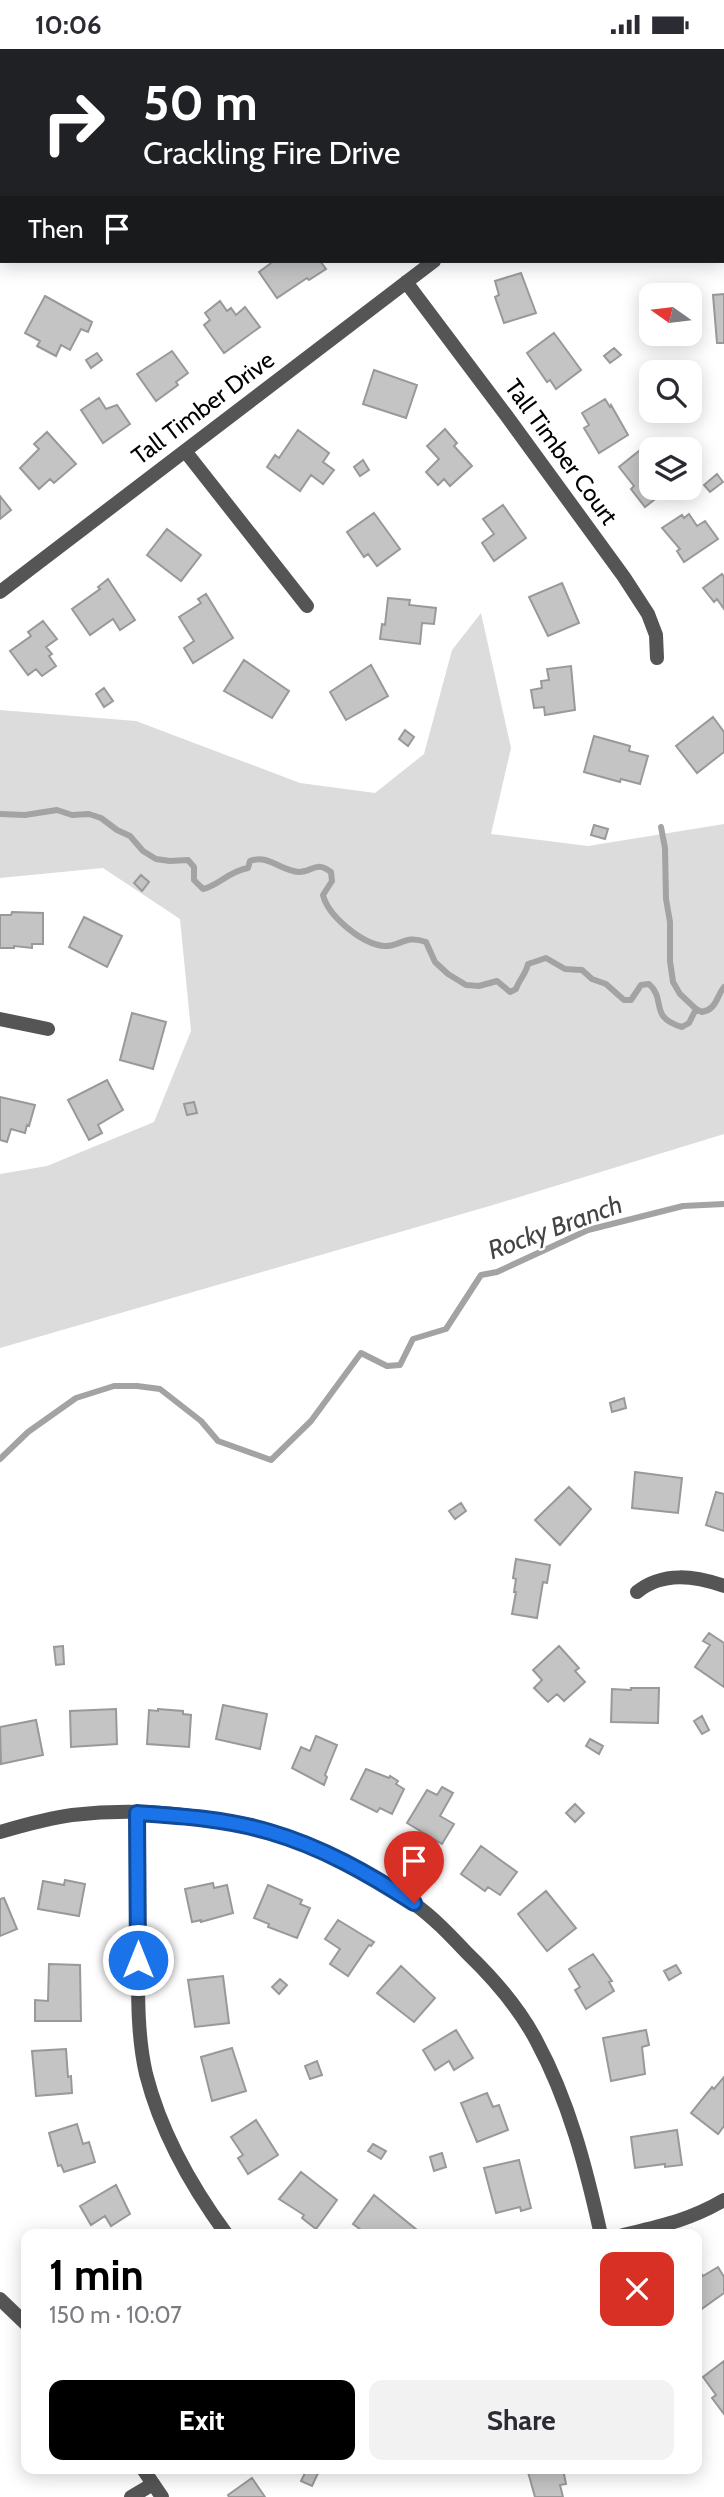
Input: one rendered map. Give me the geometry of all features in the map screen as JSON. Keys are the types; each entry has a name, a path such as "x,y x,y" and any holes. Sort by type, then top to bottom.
{"street":[{"name":"Tall Timber Drive","path":"0,592 431,263"},
{"name":"Tall Timber Court","path":"406,282 624,577 648,614 656,635 657,658"},
{"path":"185,451 307,606"},
{"path":"0,1019 48,1029"},
{"path":"637,1592 656,1580 671,1577 691,1578 724,1586"},
{"path":"0,1832 72,1815 137,1813 193,1817 249,1827 309,1846 354,1867 414,1903 480,1966 535,2038 559,2088 578,2141 600,2229"},
{"path":"137,1813 138,1985 146,2073 172,2147 223,2229"},
{"path":"649,2229 680,2222 724,2200"},
{"path":"0,2299 21,2319"},
{"path":"146,2474 162,2497"},
{"path":"131,2497 153,2484"}],"shaded area":[{"path":"481,613 511,748 491,834 588,846 724,824 724,1134 493,1205 0,1348 0,1174 47,1166 154,1122 191,1031 180,919 103,868 0,878 0,710 136,721 300,783 375,793 424,754 452,650"}],"building":[{"path":"271,263 322,263 326,269 277,298 259,272"},
{"path":"521,273 536,313 504,323 495,297 499,295 495,281"},
{"path":"724,294 724,343 717,343 713,295"},
{"path":"45,296 92,322 88,332 81,329 70,350 61,345 56,356 37,346 40,341 25,333"},
{"path":"220,301 227,311 231,308 236,315 245,307 260,327 224,353 204,325 210,320 205,313"},
{"path":"554,333 581,370 556,389 550,380 547,382 527,353"},
{"path":"614,348 621,355 610,363 604,356"},
{"path":"172,351 188,373 176,382 178,385 156,401 137,374"},
{"path":"97,353 102,360 91,368 86,360"},
{"path":"374,370 417,385 406,418 363,404"},
{"path":"99,398 106,409 117,405 130,424 103,443 81,410"},
{"path":"605,399 628,435 599,453 584,428 589,425 582,413"},
{"path":"445,429 457,443 454,446 472,466 450,486 444,479 438,485 426,472 439,459 427,446"},
{"path":"298,430 329,453 323,462 334,470 323,484 311,475 300,491 267,467 275,455 279,458"},
{"path":"47,432 76,464 54,483 50,479 39,489 20,468 39,449 34,444"},
{"path":"639,451 639,499 631,489 634,486 619,467"},
{"path":"363,460 369,470 360,476 354,467"},
{"path":"717,474 723,482 710,492 704,485"},
{"path":"0,496 11,510 0,519"},
{"path":"640,500 654,500 645,507"},
{"path":"503,505 526,538 494,561 482,543 494,534 483,519"},
{"path":"374,513 400,549 377,566 368,554 364,557 347,532"},
{"path":"689,514 697,526 705,521 718,539 684,562 677,551 680,549 662,528 682,515 684,518"},
{"path":"167,529 201,555 181,581 147,555"},
{"path":"722,574 724,609 717,599 714,602 703,588"},
{"path":"108,579 135,620 120,630 113,619 90,635 72,609 100,589 98,587"},
{"path":"562,583 579,623 548,636 529,597"},
{"path":"206,594 233,638 193,663 184,648 194,641 179,617 201,603 198,599"},
{"path":"388,598 410,600 409,605 436,608 434,624 422,623 420,644 380,639 382,624 385,625"},
{"path":"43,621 57,639 46,647 56,666 42,676 36,669 28,675 10,651 31,636 28,632"},
{"path":"244,660 289,691 272,718 224,691"},
{"path":"371,665 388,696 346,720 330,692"},
{"path":"571,666 575,710 545,715 544,707 534,708 531,690 542,688 541,681 549,680 547,669"},
{"path":"104,688 113,701 104,707 96,694"},
{"path":"713,717 724,732 724,752 697,773 676,746"},
{"path":"405,730 414,737 408,746 399,739"},
{"path":"594,736 630,746 629,751 648,756 640,784 621,779 620,782 584,772"},
{"path":"594,825 608,829 605,839 591,835"},
{"path":"141,875 149,882 142,891 134,883"},
{"path":"12,912 43,913 43,944 32,944 32,948 0,948 0,915 11,915"},
{"path":"84,917 122,936 107,967 69,947"},
{"path":"132,1013 166,1022 153,1069 120,1060"},
{"path":"107,1080 123,1110 98,1125 102,1133 89,1140 68,1100"},
{"path":"0,1097 35,1105 25,1133 11,1129 7,1142 0,1140"},
{"path":"194,1102 197,1113 187,1115 184,1104"},
{"path":"624,1398 626,1408 612,1412 610,1403"},
{"path":"635,1472 682,1478 678,1513 632,1508"},
{"path":"569,1487 591,1509 560,1545 535,1520"},
{"path":"716,1492 724,1494 724,1531 706,1525"},
{"path":"461,1503 466,1511 455,1519 449,1511"},
{"path":"516,1559 550,1565 547,1583 543,1582 537,1618 512,1614 516,1592 516,1579 513,1578"},
{"path":"709,1633 724,1643 724,1687 695,1667 710,1645 703,1641"},
{"path":"63,1646 64,1664 56,1665 54,1647"},
{"path":"559,1646 579,1668 575,1671 585,1682 564,1701 557,1694 548,1702 534,1688 542,1680 533,1670"},
{"path":"659,1688 658,1723 611,1722 612,1689"},
{"path":"223,1705 267,1714 260,1749 216,1739"},
{"path":"116,1709 117,1744 71,1747 70,1711"},
{"path":"149,1710 183,1711 183,1714 191,1715 189,1747 147,1744"},
{"path":"702,1716 709,1730 702,1734 694,1721"},
{"path":"36,1720 43,1755 1,1764 0,1727"},
{"path":"316,1736 337,1745 325,1775 327,1777 324,1785 292,1768 301,1747 310,1751"},
{"path":"590,1739 603,1746 599,1754 586,1746"},
{"path":"366,1769 389,1778 390,1776 404,1789 392,1814 380,1808 377,1812 351,1799"},
{"path":"442,1787 453,1793 440,1816 454,1824 442,1844 407,1823 427,1790 437,1795"},
{"path":"575,1804 584,1813 575,1822 566,1813"},
{"path":"481,1846 517,1872 500,1895 488,1887 485,1891 461,1874"},
{"path":"65,1880 85,1884 79,1916 38,1909 43,1881 64,1885"},
{"path":"213,1883 214,1888 227,1885 233,1913 192,1922 185,1889"},
{"path":"268,1885 302,1900 300,1904 310,1908 297,1938 268,1927 269,1924 254,1918"},
{"path":"546,1891 576,1928 547,1951 518,1914"},
{"path":"4,1898 17,1929 0,1936 0,1899"},
{"path":"338,1920 374,1942 369,1945 348,1976 330,1964 340,1949 325,1939"},
{"path":"593,1954 612,1981 609,1982 614,1991 586,2009 575,1990 580,1987 569,1969"},
{"path":"49,1964 80,1965 81,2021 35,2021 35,2000 48,2001"},
{"path":"676,1965 681,1973 669,1980 664,1971"},
{"path":"401,1966 435,1998 414,2022 377,1993"},
{"path":"223,1976 229,2023 195,2027 188,1980"},
{"path":"280,1979 287,1985 279,1994 272,1987"},
{"path":"456,2030 473,2058 454,2070 449,2061 435,2070 423,2050"},
{"path":"646,2030 649,2045 642,2047 645,2074 611,2081 603,2038"},
{"path":"232,2048 246,2091 212,2101 201,2057"},
{"path":"66,2049 72,2093 36,2096 32,2051"},
{"path":"317,2061 322,2075 310,2079 305,2066"},
{"path":"724,2077 724,2126 718,2134 691,2113"},
{"path":"487,2093 493,2107 499,2105 508,2130 477,2142 461,2103"},
{"path":"256,2120 278,2155 248,2174 238,2158 243,2155 231,2137"},
{"path":"77,2124 83,2144 89,2142 95,2162 64,2172 61,2165 58,2166 49,2133"},
{"path":"677,2130 682,2165 635,2168 631,2137"},
{"path":"373,2144 386,2151 381,2159 368,2151"},
{"path":"442,2153 446,2167 434,2171 430,2157"},
{"path":"519,2160 531,2208 521,2211 520,2207 496,2213 484,2168"},
{"path":"301,2172 337,2200 316,2229 302,2218 304,2215 279,2199"},
{"path":"116,2185 130,2214 111,2226 105,2216 91,2225 80,2206"},
{"path":"374,2195 416,2229 360,2229 353,2224"},
{"path":"718,2267 724,2277 724,2293 702,2309 702,2275"},
{"path":"724,2361 724,2414 712,2398 716,2395 703,2377"},
{"path":"304,2474 318,2474 312,2486 301,2481"},
{"path":"529,2474 564,2474 566,2484 560,2485 563,2497 535,2497"},
{"path":"252,2478 265,2497 229,2497 228,2495"}],"waterway":[{"path":"0,814 25,815 57,810 72,815 89,814 101,818 130,836 143,851 156,859 188,860 194,867 194,880 203,889 234,872 248,868 250,861 257,859 299,872 321,867 331,872 332,881 323,895 326,903 347,928 366,940 384,946 413,939 426,942 435,962 466,985 479,986 497,981 510,992 516,989 528,964 546,958 565,969 582,970 592,979 606,984 624,1000 631,1000 641,985 649,984 657,996 661,1013 672,1023 682,1027 689,1023 696,1009 702,1012 711,1008 724,987"},
{"path":"661,827 665,848 673,982 680,994 696,1009"},
{"name":"Rocky Branch","path":"0,1459 28,1432 76,1398 114,1386 137,1386 160,1389 201,1421 218,1441 271,1460 311,1421 361,1353 387,1366 400,1365 413,1339 446,1329 481,1275 497,1272 588,1230 683,1206 724,1204"}],"route":[{"path":"138,1960 137,1813 193,1817 271,1832 354,1867 414,1903"}]}
